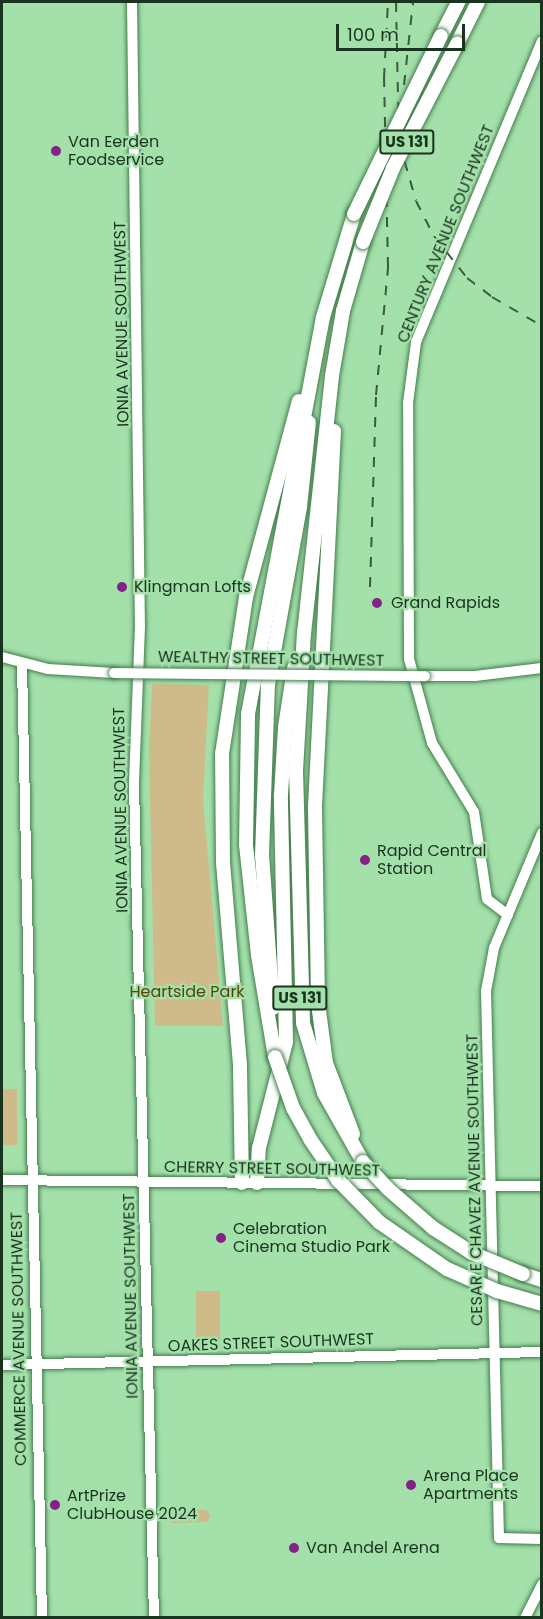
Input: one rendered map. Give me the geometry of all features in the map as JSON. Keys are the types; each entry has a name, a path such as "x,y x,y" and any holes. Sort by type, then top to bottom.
{"highway":[{"name":"US 131","path":"458,2 354,214 334,274 314,360 252,678 244,778 247,866 275,1057 293,1108 310,1139 338,1179 379,1222 447,1269 496,1291 542,1304"},
{"name":"US 131","path":"478,2 393,168 363,242 337,342 304,632 297,726 300,993 305,1031 324,1093 363,1161 415,1215 457,1244 502,1267 542,1280"},
{"path":"337,342 331,556 315,833 319,1016 331,1081 363,1161"},
{"path":"242,1183 240,1065 223,863 224,736 246,597 289,431 314,360"},
{"path":"275,1057 262,861 269,674 308,454 310,381"},
{"path":"257,1183 260,1142 286,1042 282,765 290,686 304,632"}],"street":[{"name":"IONIA AVENUE SOUTHWEST","path":"132,2 141,626 134,783 154,1617"},
{"name":"CENTURY AVENUE SOUTHWEST","path":"508,915 487,899 474,813 429,736 409,659 406,582 411,363 426,317 542,41"},
{"name":"WEALTHY STREET SOUTHWEST","path":"2,657 48,669 114,673 475,676 542,668"},
{"name":"COMMERCE AVENUE SOUTHWEST","path":"22,663 30,1181 42,1617"},
{"name":"CESAR E CHAVEZ AVENUE SOUTHWEST","path":"542,833 508,915 486,980 499,1538 542,1539"},
{"name":"CHERRY STREET SOUTHWEST","path":"2,1180 542,1186"},
{"name":"OAKES STREET SOUTHWEST","path":"2,1365 542,1352"},
{"path":"525,1617 542,1584"}],"green space":[{"name":"Heartside Park","path":"152,684 209,685 203,799 223,1026 155,1026 149,752"},
{"path":"2,1089 17,1089 17,1145 2,1145"},
{"path":"196,1291 220,1291 220,1346 196,1346"},
{"path":"171,1510 206,1510 211,1516 207,1522 172,1523 166,1516"}],"railway":[{"path":"370,587 376,395 388,267 384,78 388,2"},
{"path":"396,2 399,142 416,201 434,236 467,278 492,297 542,326"},
{"path":"404,85 413,2"}],"place":[{"name":"Van Eerden Foodservice","path":"56,151"},
{"name":"Klingman Lofts","path":"122,587"},
{"name":"Grand Rapids","path":"377,603"},
{"name":"Rapid Central Station","path":"365,860"},
{"name":"Celebration Cinema Studio Park","path":"221,1238"},
{"name":"Arena Place Apartments","path":"411,1485"},
{"name":"ArtPrize ClubHouse 2024","path":"55,1505"},
{"name":"Van Andel Arena","path":"294,1548"}]}
